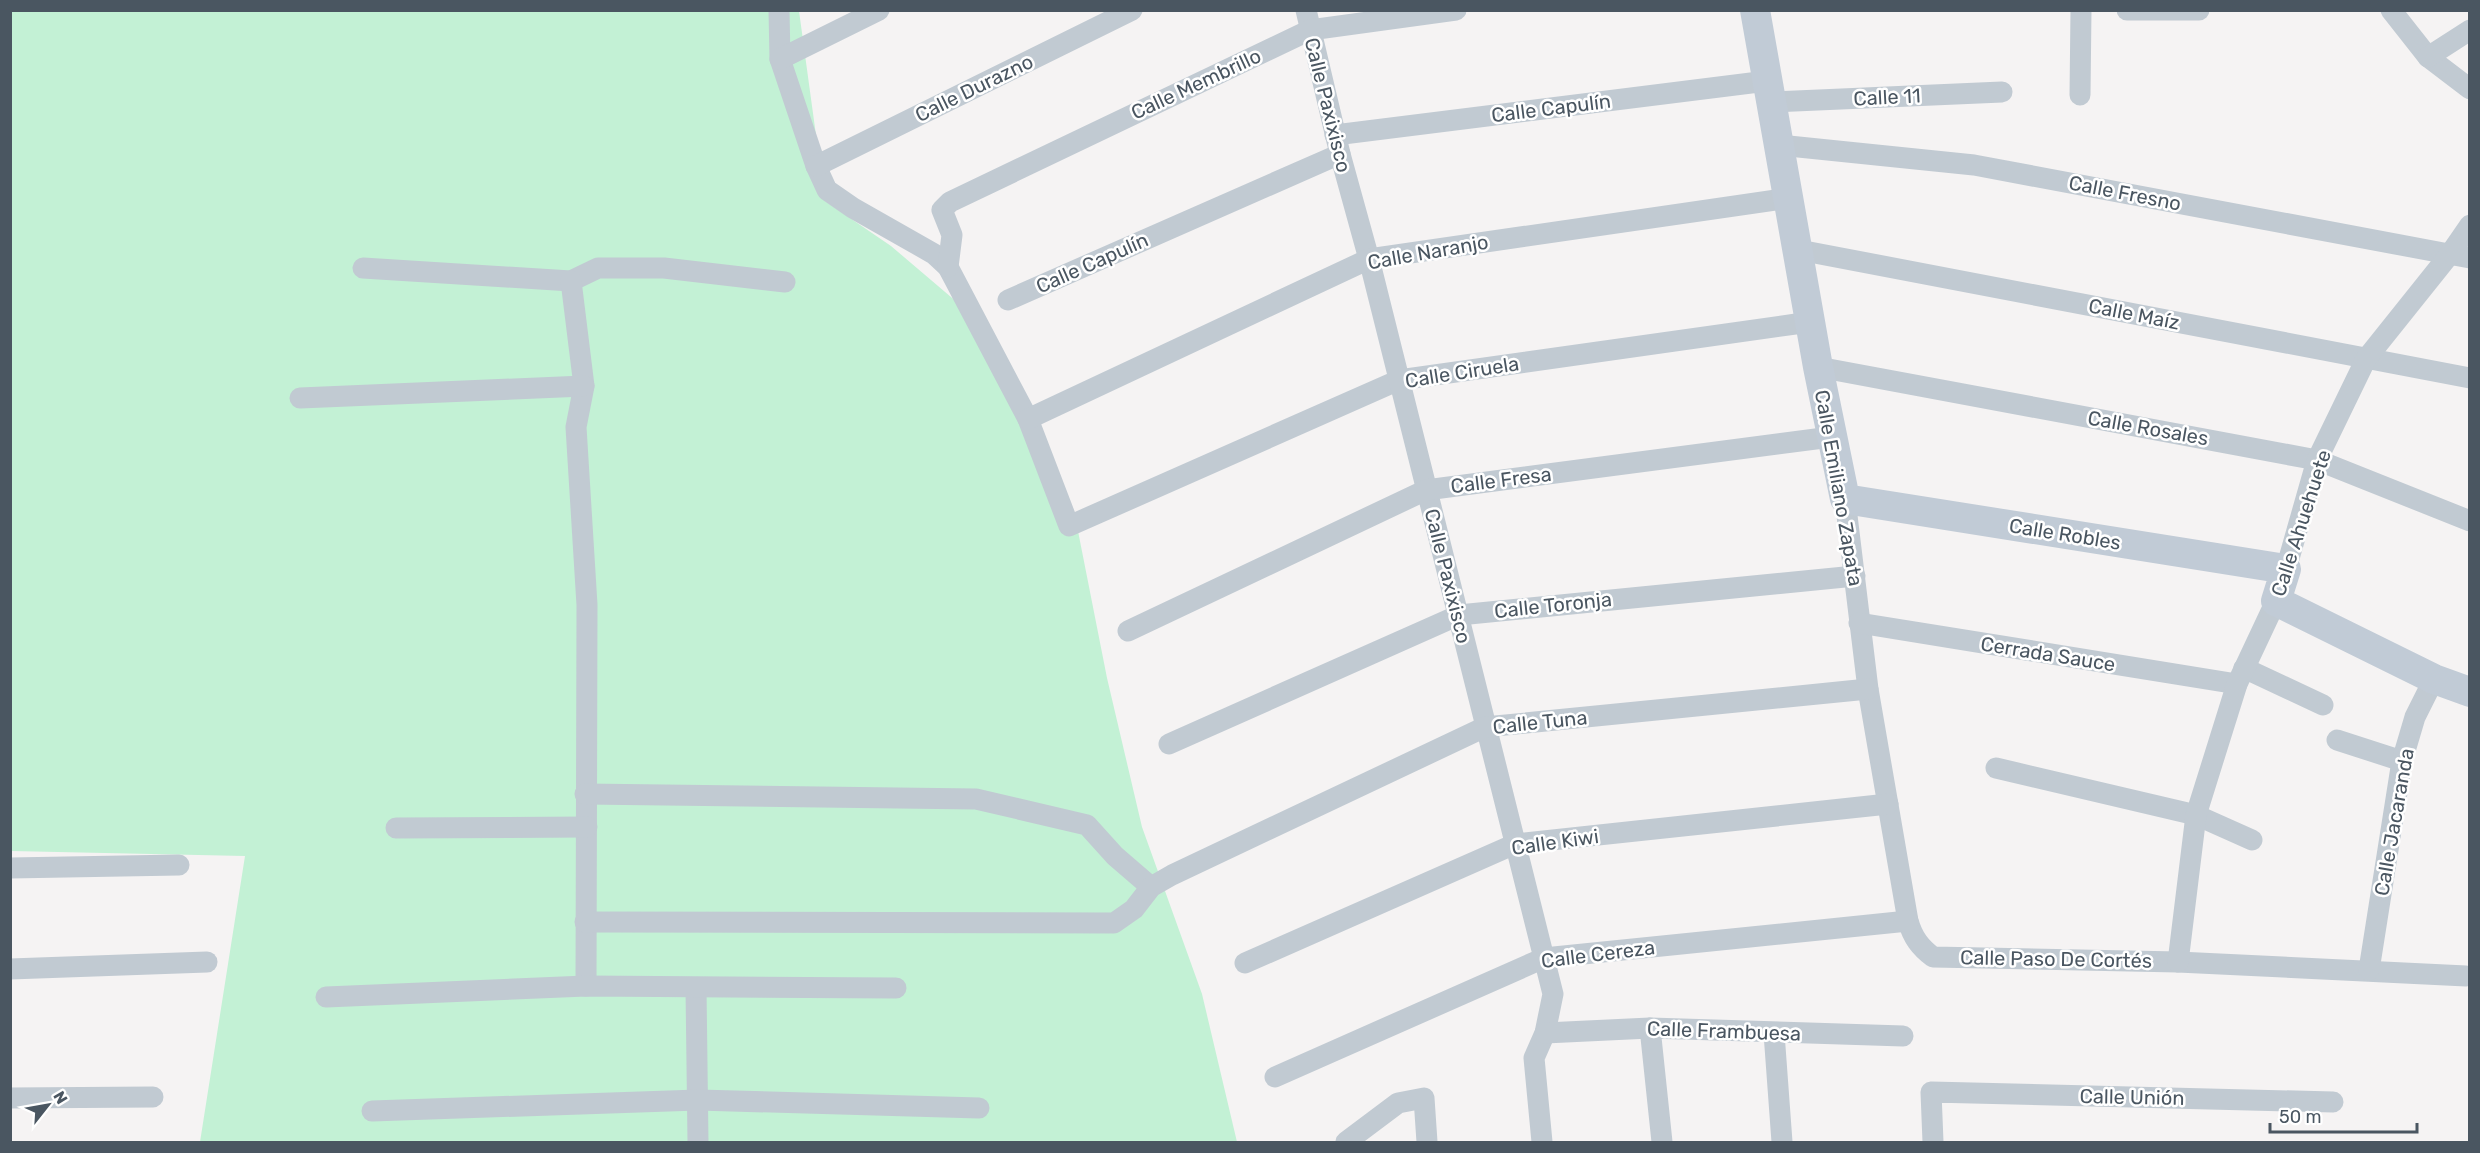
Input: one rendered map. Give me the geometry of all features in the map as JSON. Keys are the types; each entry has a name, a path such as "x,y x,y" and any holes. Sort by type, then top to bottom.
{"main road":[{"name":"Calle Emiliano Zapata","path":"1755,10 1818,367 1845,499"},
{"name":"Calle Robles","path":"1845,499 2286,569"},
{"name":"Calle Ahuehuete","path":"2276,601 2286,569"},
{"path":"2276,601 2434,679 2469,692"}],"street":[{"path":"779,10 780,59 816,166 827,190 853,208 934,254 948,267 1028,419"},
{"path":"780,59 879,10"},
{"name":"Calle Durazno","path":"816,166 1132,10"},
{"name":"Calle Membrillo","path":"948,267 952,235 942,210 950,202 1308,20 1456,10"},
{"path":"2080,95 2081,10"},
{"path":"2127,10 2199,10"},
{"path":"2391,10 2428,57 2469,89"},
{"name":"Calle Paxixisco","path":"1308,20 1553,994 1545,1033 1534,1058 1542,1143"},
{"path":"2428,57 2469,30"},
{"name":"Calle 11","path":"1769,91 2002,92"},
{"name":"Calle Capulín","path":"1008,300 1338,145 1769,91"},
{"name":"Calle Fresno","path":"1779,145 1974,165 2460,256"},
{"name":"Calle Naranjo","path":"1028,419 1369,259 1789,198"},
{"path":"2460,256 2469,225"},
{"name":"Calle Maíz","path":"1799,250 2469,378"},
{"name":"Calle Ahuehuete","path":"2286,569 2317,460 2366,359 2460,256"},
{"path":"363,268 571,281 598,268 664,268 785,282"},
{"path":"571,281 584,386 576,428 587,605 586,986"},
{"name":"Calle Ciruela","path":"1028,419 1069,526 1399,380 1810,322"},
{"name":"Calle Rosales","path":"1818,367 2317,460 2469,521"},
{"path":"300,398 584,386"},
{"name":"Calle Fresa","path":"1128,631 1426,490 1832,437"},
{"name":"Calle Emiliano Zapata","path":"1845,499 1868,689 1908,921 1912,934 1920,947 1933,957"},
{"name":"Calle Toronja","path":"1169,744 1459,615 1856,576"},
{"name":"Calle Ahuehuete","path":"2178,962 2196,815 2240,676 2276,601"},
{"name":"Cerrada Sauce","path":"1859,623 2240,676 2323,705"},
{"name":"Calle Jacaranda","path":"2368,970 2402,761 2415,717 2434,679"},
{"name":"Calle Tuna","path":"1151,887 1485,727 1868,689"},
{"path":"2337,740 2402,761"},
{"path":"1996,768 2196,815 2252,840"},
{"path":"585,794 976,799 1087,825 1115,856 1151,887 1134,909 1114,923 585,922"},
{"name":"Calle Kiwi","path":"1245,963 1515,844 1888,804"},
{"path":"396,828 587,827"},
{"path":"10,868 179,865"},
{"name":"Calle Cereza","path":"1275,1077 1544,958 1908,921"},
{"name":"Calle Paso De Cortés","path":"1933,957 2178,962 2466,975"},
{"path":"10,969 207,962"},
{"path":"326,998 586,986 896,988"},
{"path":"696,988 699,1143"},
{"path":"1650,1028 1662,1143"},
{"name":"Calle Frambuesa","path":"1545,1033 1650,1028 1902,1036"},
{"path":"1774,1033 1782,1143"},
{"name":"Calle Unión","path":"1933,1143 1931,1092 2333,1102"},
{"path":"10,1098 153,1097"},
{"path":"1346,1143 1398,1102 1424,1098 1427,1143"},
{"path":"372,1111 698,1100 979,1108"}],"green space":[{"path":"11,11 799,11 825,201 891,246 958,303 1077,526 1107,678 1142,827 1202,994 1237,1142 200,1142 245,856 11,851"}]}
